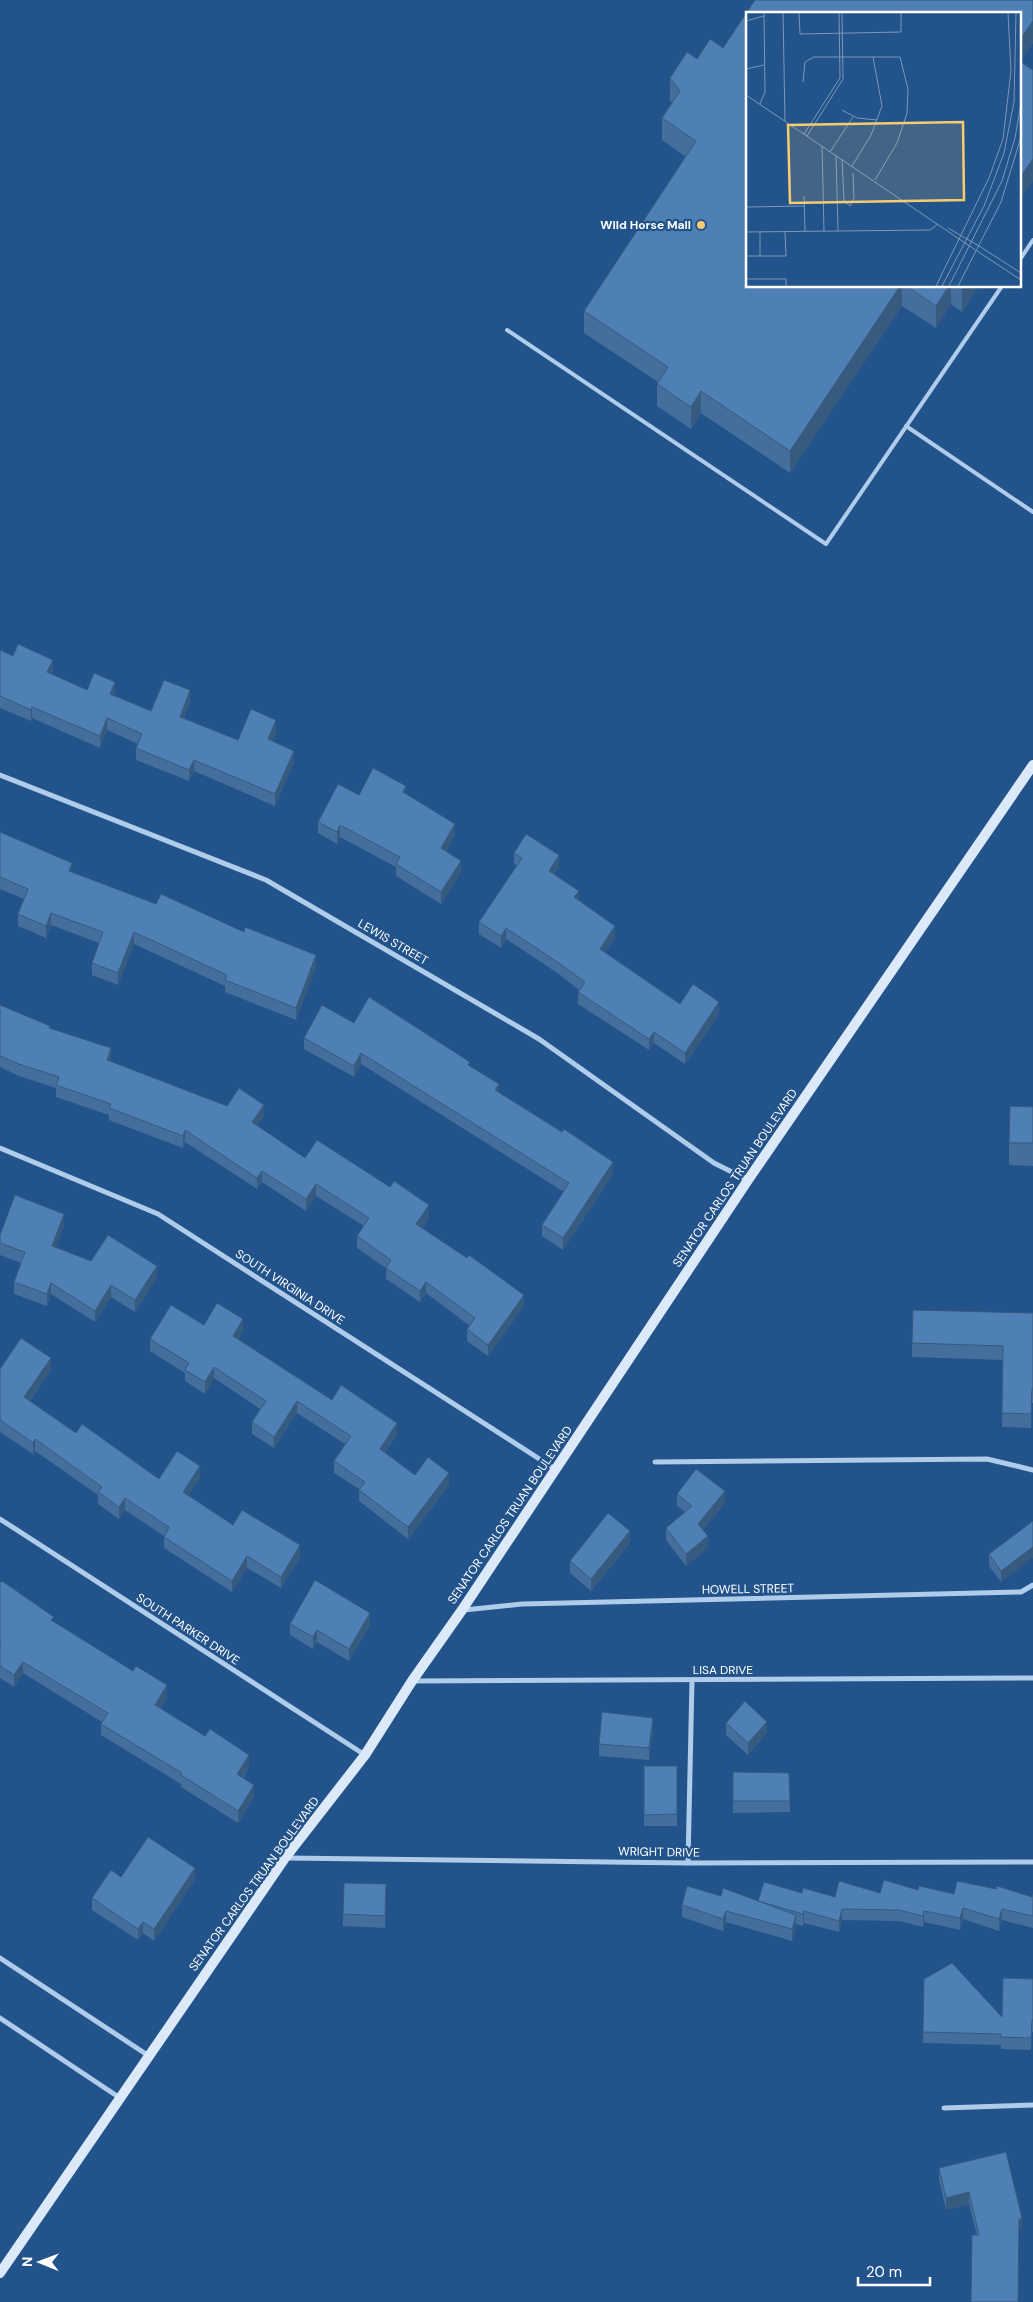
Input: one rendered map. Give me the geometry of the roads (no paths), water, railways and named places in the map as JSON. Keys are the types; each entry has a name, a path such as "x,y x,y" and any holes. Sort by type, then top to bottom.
{"main road":[{"name":"SENATOR CARLOS TRUAN BOULEVARD","path":"0,2273 285,1858 365,1755 412,1681 462,1610 748,1180 1033,765"}],"street":[{"name":"LEWIS STREET","path":"0,775 266,880 539,1039 714,1163 748,1180"},
{"name":"SOUTH VIRGINIA DRIVE","path":"0,1148 158,1214 555,1469"},
{"path":"655,1462 988,1459 1033,1470"},
{"name":"SOUTH PARKER DRIVE","path":"0,1519 365,1755"},
{"name":"HOWELL STREET","path":"462,1610 522,1604 1021,1592 1033,1585"},
{"name":"LISA DRIVE","path":"412,1681 1033,1678"},
{"path":"688,1863 692,1680"},
{"name":"WRIGHT DRIVE","path":"285,1858 688,1863 1033,1862"},
{"path":"0,1958 149,2056"},
{"path":"0,2018 120,2098"},
{"path":"944,2108 1033,2105"}],"lane":[{"path":"1020,260 1033,240"},
{"path":"507,330 826,544 1001,288"},
{"path":"906,426 1033,512"}],"place":[{"name":"Wild Horse Mall","path":"701,225"}]}
